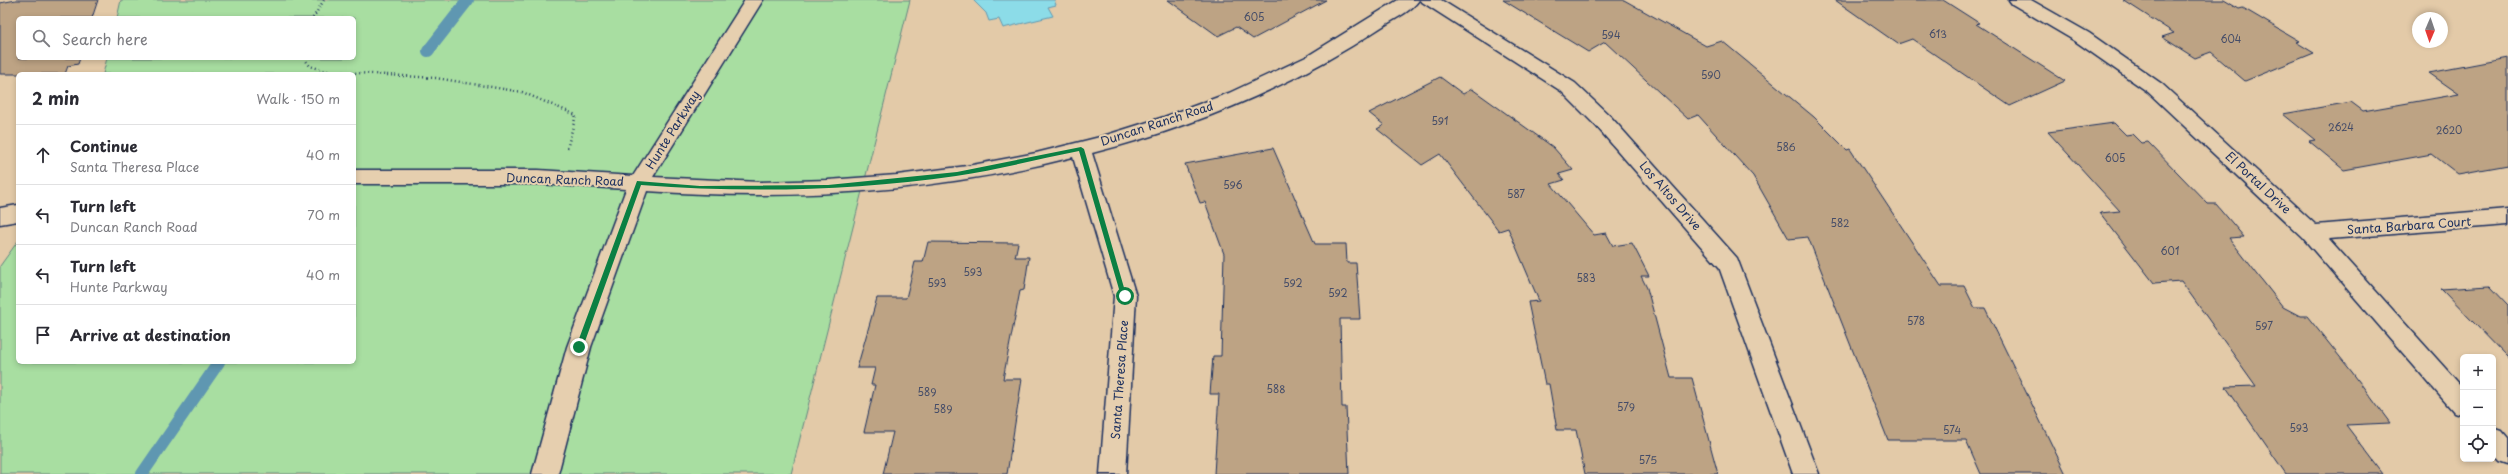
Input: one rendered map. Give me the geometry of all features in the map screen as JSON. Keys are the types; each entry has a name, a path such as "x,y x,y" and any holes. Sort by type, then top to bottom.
{"street":[{"name":"Hunte Parkway","path":"545,474 579,347 639,183 754,0"},
{"name":"Duncan Ranch Road","path":"356,177 559,178 700,188 828,187 957,174 1081,149 1155,127 1249,92 1341,46 1410,0"},
{"name":"Los Altos Drive","path":"1428,0 1568,87 1609,128 1729,264 1806,474"},
{"name":"El Portal Drive","path":"2018,0 2082,37 2155,88 2310,232 2460,402"},
{"name":"Santa Theresa Place","path":"1081,149 1125,296 1113,474"},
{"path":"0,216 16,213"},
{"name":"Santa Barbara Court","path":"2310,232 2472,222 2508,217"},
{"path":"2496,441 2508,455"}],"path":[{"path":"314,16 324,0"},
{"path":"306,60 310,66 326,71 342,72"},
{"path":"356,73 436,78 522,92 576,115 559,178"}],"green space":[{"path":"121,0 910,0 791,474 0,474 0,266 16,244 16,364 356,364 356,72 104,72 106,60 356,60 356,16 117,16"}],"water":[{"path":"973,0 1054,0 1056,5 1048,7 1053,16 1003,28 999,19 989,21 986,13"}],"building":[{"path":"16,0 98,0 93,16 16,16 16,60 79,60 78,64 68,66 66,72 16,72 16,74 0,74 0,3"},
{"path":"1168,0 1326,0 1253,39 1236,27 1218,36"},
{"path":"1503,0 1624,0 1706,46 1722,41 1814,117 1847,150 1850,149 1941,286 1964,286 1975,308 1985,308 2066,474 1981,474 1966,440 1888,440 1808,237 1789,239 1753,176 1698,115 1688,119 1605,42 1588,52"},
{"path":"1835,0 1943,0 1979,23 1976,24 2065,81 2010,106 1912,39 1898,44"},
{"path":"2123,0 2224,0 2239,9 2243,8 2299,41 2296,42 2314,53 2245,81 2211,52 2195,58 2162,37 2174,33"},
{"path":"2508,58 2508,165 2458,174 2432,154 2344,170 2309,141 2315,140 2283,114 2351,102 2363,111 2459,94 2429,73"},
{"path":"1440,77 1463,94 1472,89 1553,147 1573,170 1559,174 1564,180 1551,184 1594,235 1606,233 1613,246 1632,243 1649,276 1641,276 1647,288 1671,378 1692,378 1718,474 1585,474 1576,430 1557,430 1549,384 1545,384 1528,302 1539,301 1508,228 1499,231 1440,154 1422,165 1377,129 1384,125 1369,113"},
{"path":"2114,123 2126,135 2132,134 2141,143 2148,142 2208,204 2216,204 2244,237 2229,238 2283,307 2300,316 2307,316 2352,372 2390,423 2346,425 2383,474 2286,474 2226,387 2256,386 2181,281 2154,283 2100,213 2120,211 2048,132"},
{"path":"1273,148 1315,244 1346,244 1347,263 1356,263 1360,319 1340,319 1342,407 1346,407 1349,474 1214,474 1219,394 1210,394 1213,356 1221,356 1224,254 1205,202 1200,203 1185,164"},
{"path":"928,242 1018,243 1015,257 1029,257 1024,290 1020,291 1003,379 1022,379 1007,474 883,474 893,432 864,432 875,385 871,385 875,368 857,368 877,298 906,298 915,262 923,262"},
{"path":"2490,286 2508,305 2508,358 2441,289"}],"waterway":[{"path":"428,51 468,0"},
{"path":"142,474 218,364"}],"route":[{"path":"579,347 639,183 700,188 764,189 828,187 957,174 1081,149 1125,296"}]}
